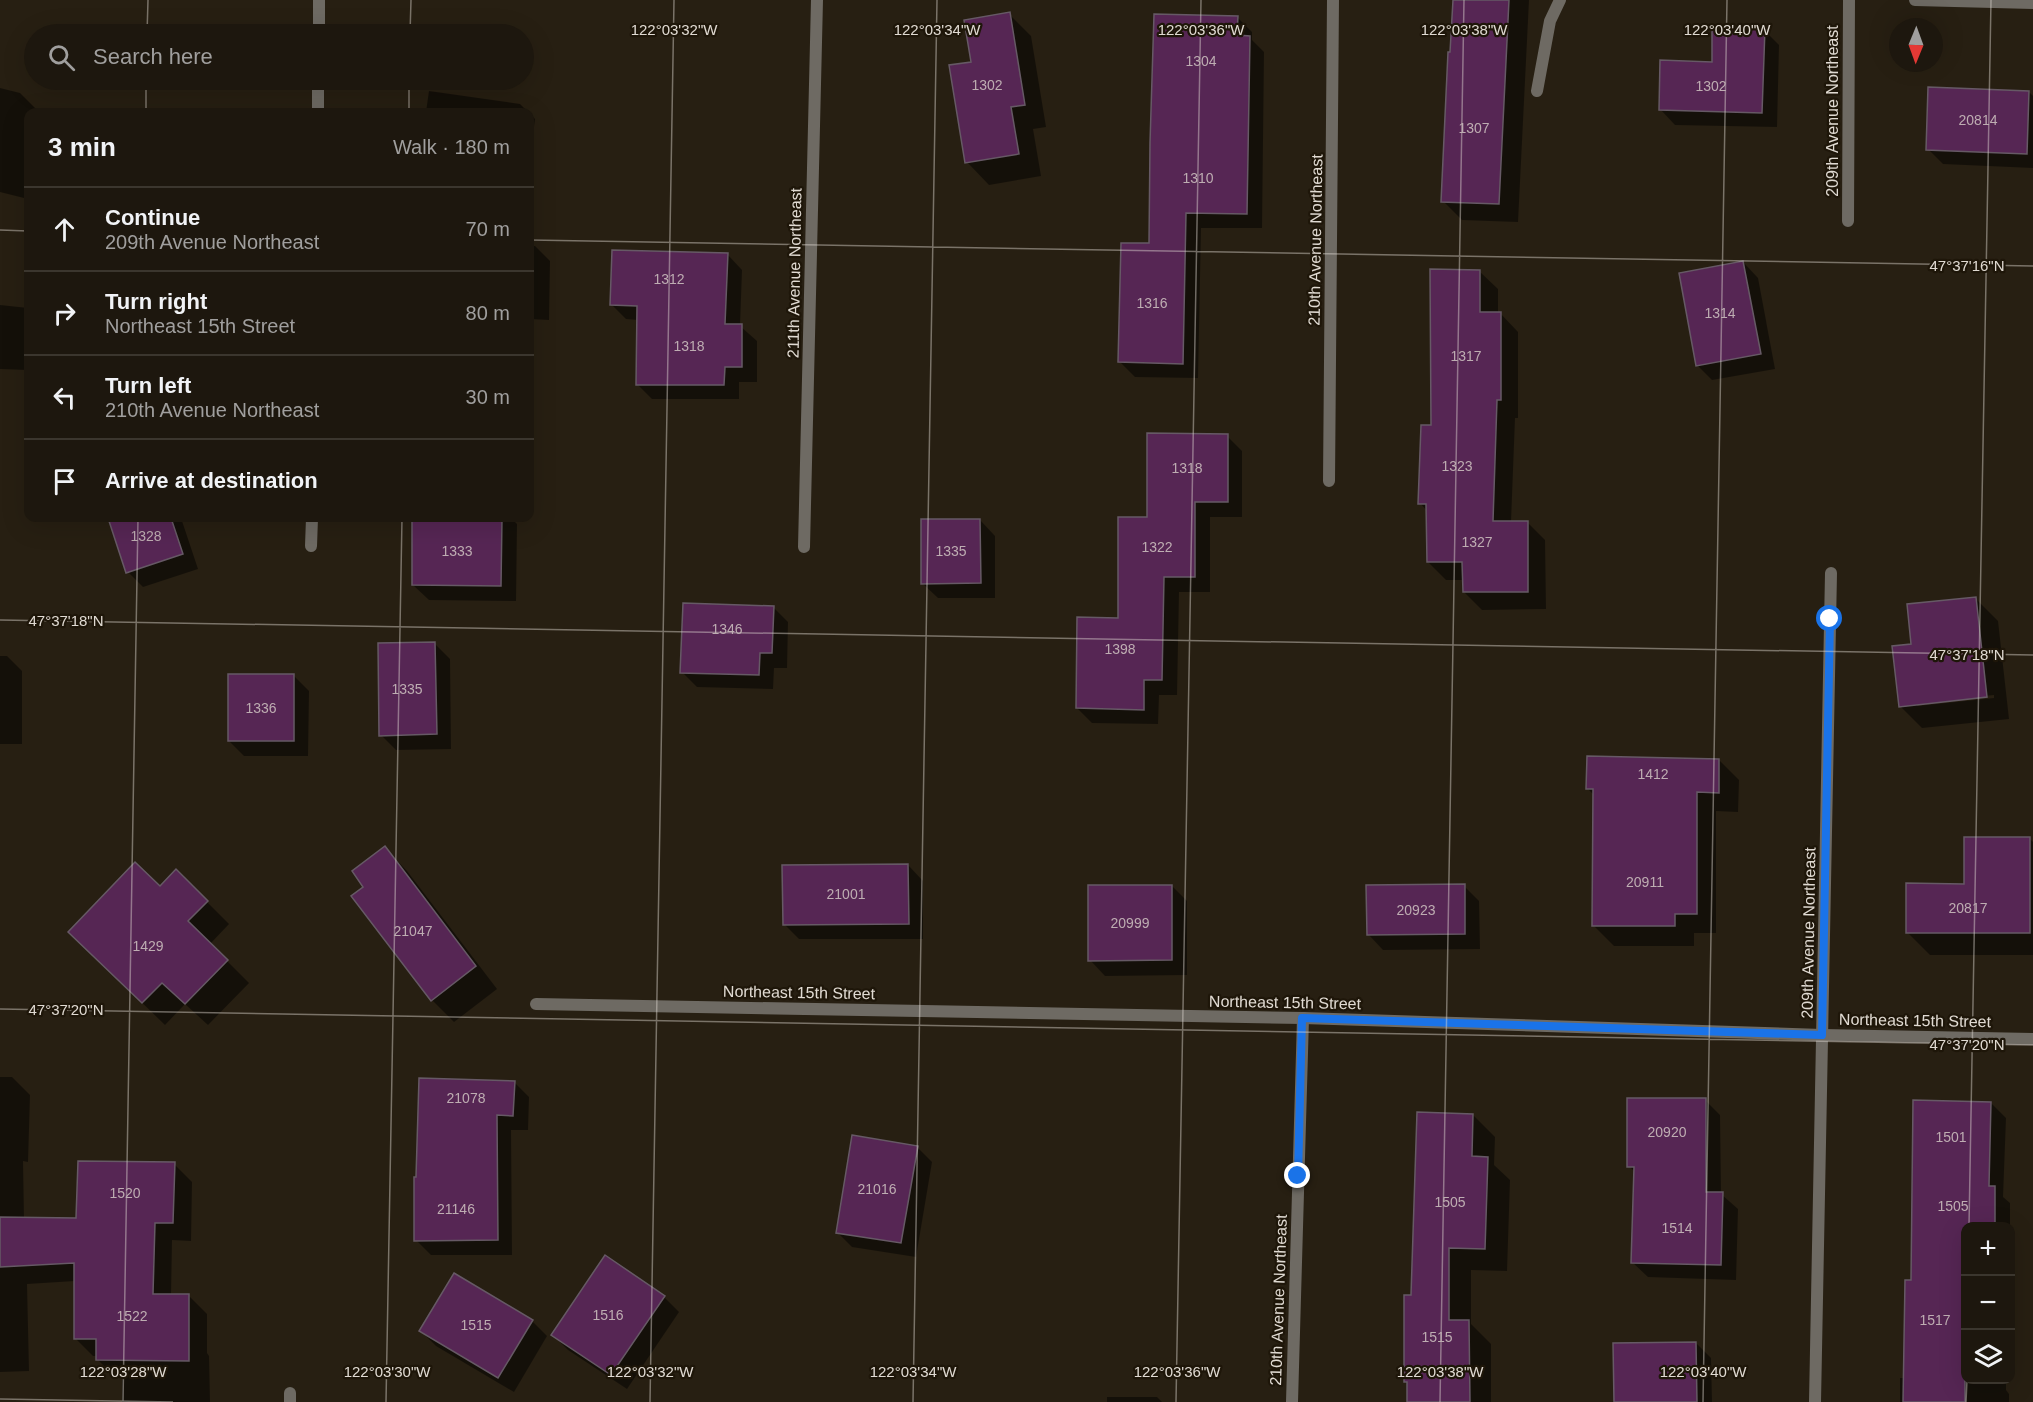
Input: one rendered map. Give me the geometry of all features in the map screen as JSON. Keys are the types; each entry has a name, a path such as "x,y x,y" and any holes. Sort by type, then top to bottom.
{"street":[{"path":"319,0 319,24"},
{"name":"211th Avenue Northeast","path":"804,547 817,0"},
{"name":"210th Avenue Northeast","path":"1329,481 1333,0"},
{"path":"1537,91 1550,21 1560,0"},
{"name":"209th Avenue Northeast","path":"1848,221 1849,0"},
{"path":"1914,0 2033,3"},
{"path":"318,90 318,108"},
{"path":"311,546 312,522"},
{"name":"209th Avenue Northeast","path":"1815,1402 1831,573"},
{"name":"Northeast 15th Street","path":"536,1004 1302,1018 1822,1035 2033,1039"},
{"name":"210th Avenue Northeast","path":"1292,1402 1302,1018"}],"building":[{"path":"1453,0 1509,0 1499,204 1441,202 1448,52 1450,52"},
{"path":"1010,12 1025,105 1011,107 1019,154 965,163 949,65 971,62 964,20"},
{"path":"1154,14 1238,16 1237,35 1250,36 1247,214 1186,213 1183,364 1118,362 1121,243 1149,243"},
{"path":"1712,27 1765,28 1762,113 1659,110 1660,60 1712,62"},
{"path":"1928,87 2029,91 2027,154 1926,150"},
{"path":"612,250 728,253 725,324 742,324 742,367 725,367 724,385 636,385 637,306 610,305"},
{"path":"1743,261 1761,354 1696,366 1679,273"},
{"path":"1430,269 1480,270 1480,312 1501,312 1501,400 1497,400 1493,521 1528,521 1528,592 1463,592 1462,562 1427,562 1426,504 1418,504 1421,425 1431,425"},
{"path":"1147,433 1228,434 1228,502 1195,502 1195,577 1164,577 1162,680 1144,680 1144,710 1076,708 1077,617 1118,618 1118,517 1147,517"},
{"path":"921,519 980,519 981,583 921,584"},
{"path":"109,522 172,522 183,554 126,573"},
{"path":"412,522 502,522 501,586 412,585"},
{"path":"1976,597 1987,697 1899,707 1892,646 1911,644 1907,604"},
{"path":"683,603 774,606 772,653 760,653 759,675 680,673"},
{"path":"435,642 437,734 379,736 378,643"},
{"path":"228,674 294,674 294,741 228,741"},
{"path":"1587,756 1719,759 1719,793 1697,792 1697,914 1675,914 1675,926 1592,926 1593,789 1586,789"},
{"path":"1964,837 2030,837 2030,933 1906,933 1906,883 1964,884"},
{"path":"385,846 476,966 431,1001 351,896 363,887 352,871"},
{"path":"135,862 160,886 176,869 208,901 188,921 228,960 185,1004 162,983 142,1003 68,932"},
{"path":"908,864 909,924 783,925 782,865"},
{"path":"1465,884 1465,934 1367,935 1366,885"},
{"path":"1088,885 1172,885 1172,960 1088,961"},
{"path":"419,1078 515,1081 513,1116 497,1115 498,1240 414,1241 414,1177 416,1177"},
{"path":"1627,1098 1706,1098 1706,1192 1723,1192 1721,1265 1631,1263 1634,1167 1627,1167"},
{"path":"1913,1100 1991,1102 1989,1186 1995,1186 1995,1222 1961,1222 1961,1384 1965,1384 1965,1402 1903,1402 1905,1280 1911,1280"},
{"path":"1417,1112 1473,1114 1472,1156 1488,1157 1485,1249 1449,1248 1449,1320 1469,1320 1470,1402 1407,1402 1407,1382 1404,1382 1404,1295 1411,1295"},
{"path":"852,1135 918,1146 901,1243 836,1233"},
{"path":"78,1161 175,1162 173,1223 155,1223 153,1294 189,1294 189,1361 96,1360 96,1339 74,1339 74,1263 0,1267 0,1217 76,1218"},
{"path":"605,1255 665,1296 611,1375 551,1335"},
{"path":"454,1273 533,1320 498,1378 419,1331"},
{"path":"1696,1342 1697,1402 1614,1402 1613,1343"}],"route":[{"path":"1298,1176 1302,1018 1822,1035 1830,619"}]}
